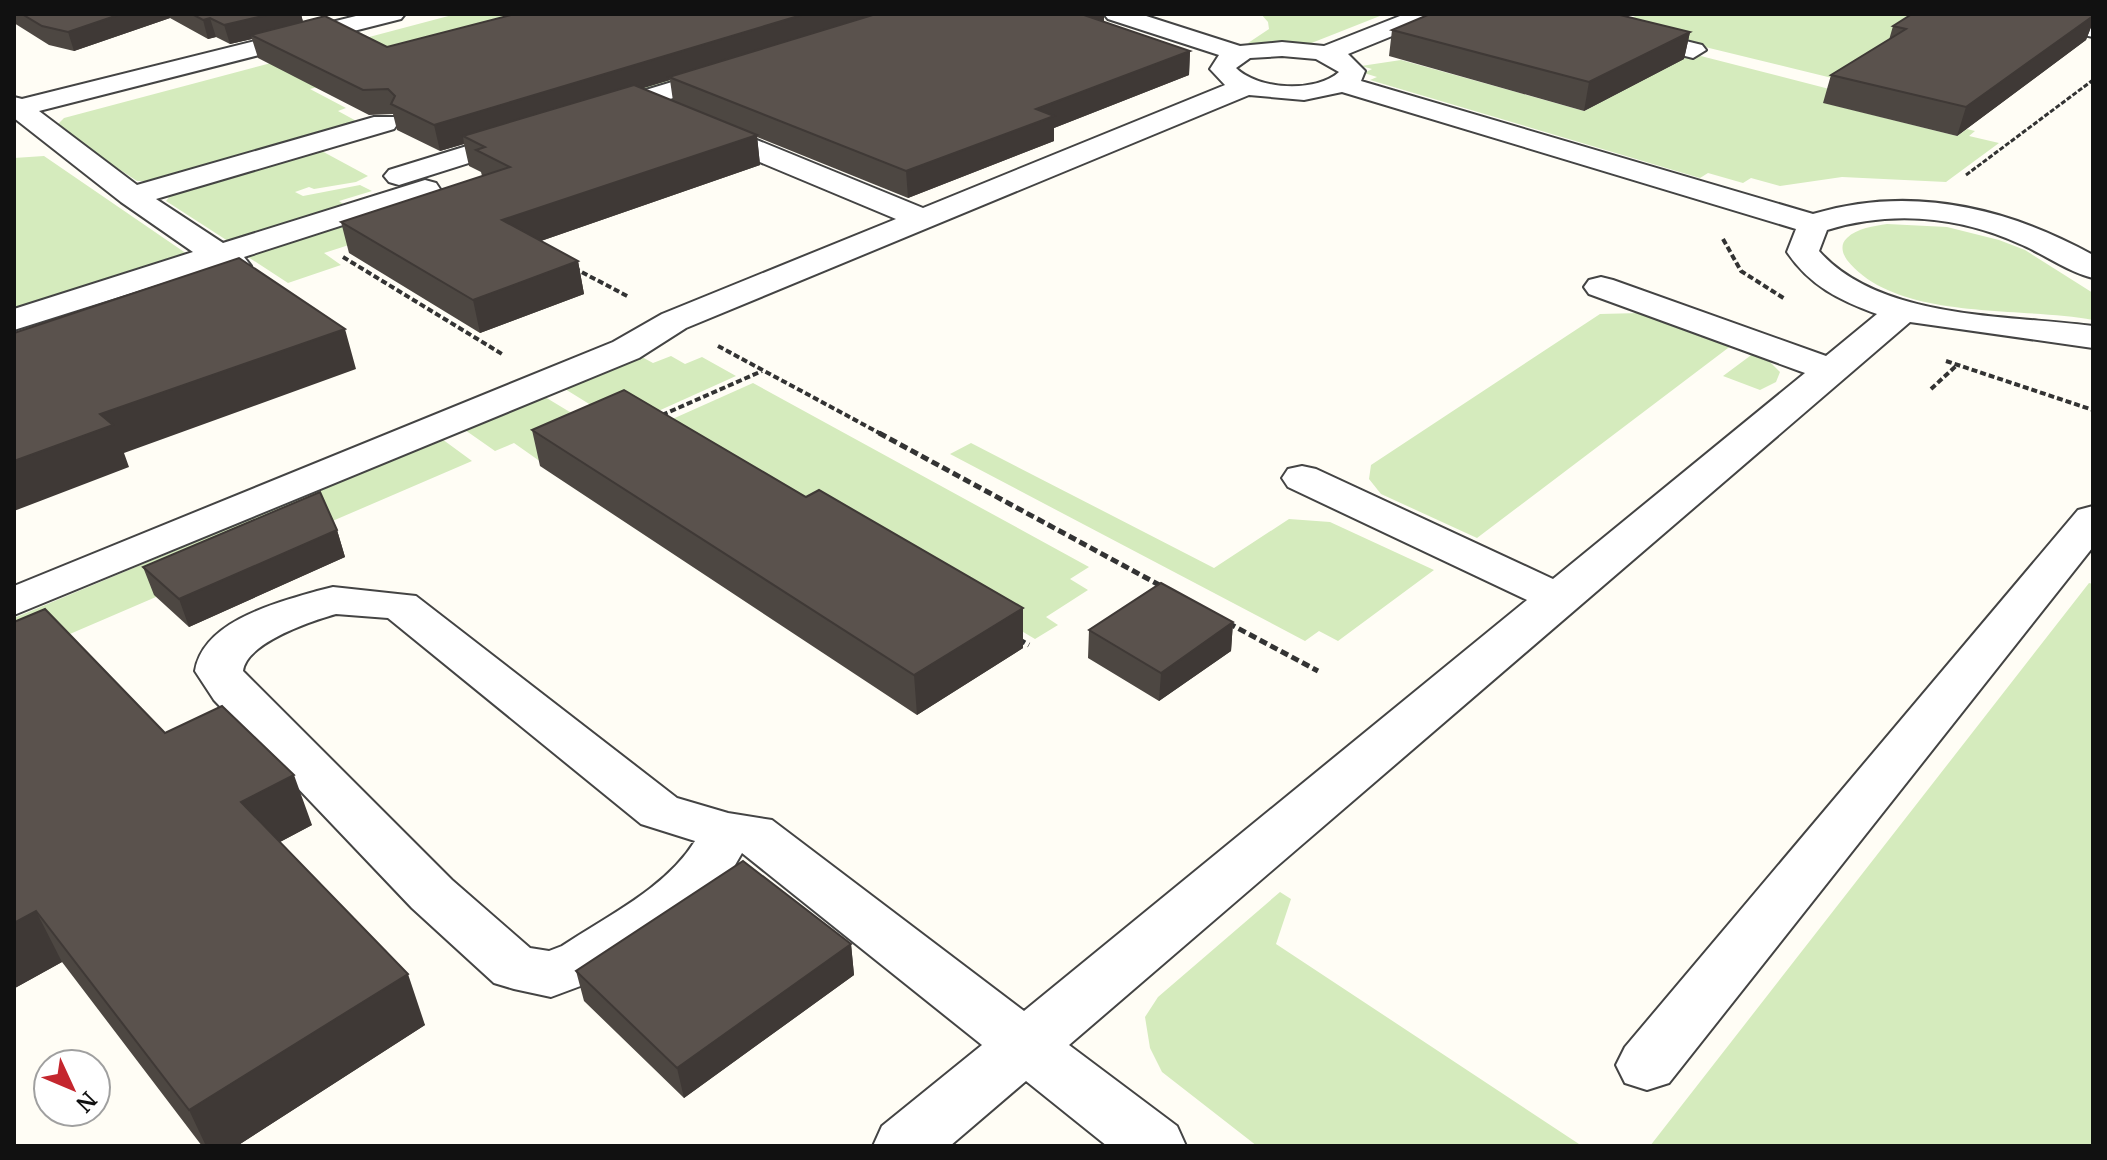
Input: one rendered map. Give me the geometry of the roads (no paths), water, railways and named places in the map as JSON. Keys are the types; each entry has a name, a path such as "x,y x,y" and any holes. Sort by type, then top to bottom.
{"street":[{"path":"1116,14 1240,54"},
{"path":"1325,54 1426,14"},
{"path":"1547,14 1693,50"},
{"path":"2017,14 2093,30"},
{"path":"16,106 376,16"},
{"path":"1343,84 1352,71 1338,59 1291,49 1240,54 1230,58 1223,69 1227,76 1247,86 1288,92 1310,92 1343,84 1813,224 1862,211 1946,213 2008,225 2093,268"},
{"path":"575,121 746,68"},
{"path":"14,602 626,350 674,321 1247,86"},
{"path":"639,101 923,219"},
{"path":"16,106 132,196 255,280"},
{"path":"132,196 384,123"},
{"path":"14,320 425,189 399,176 544,131"},
{"path":"342,135 411,172"},
{"path":"1813,224 1803,252 1809,262 1846,289 1903,310 1967,322 2093,337"},
{"path":"1601,287 1755,340 1832,371"},
{"path":"905,1146 1903,310"},
{"path":"1302,478 1560,599"},
{"path":"1647,1065 2093,519"},
{"path":"728,832 705,870 685,891 582,962 551,974 514,967 432,894 231,689 219,671 221,657 242,637 301,610 333,600 400,606 659,811 728,832 753,833 1154,1146"}]}
